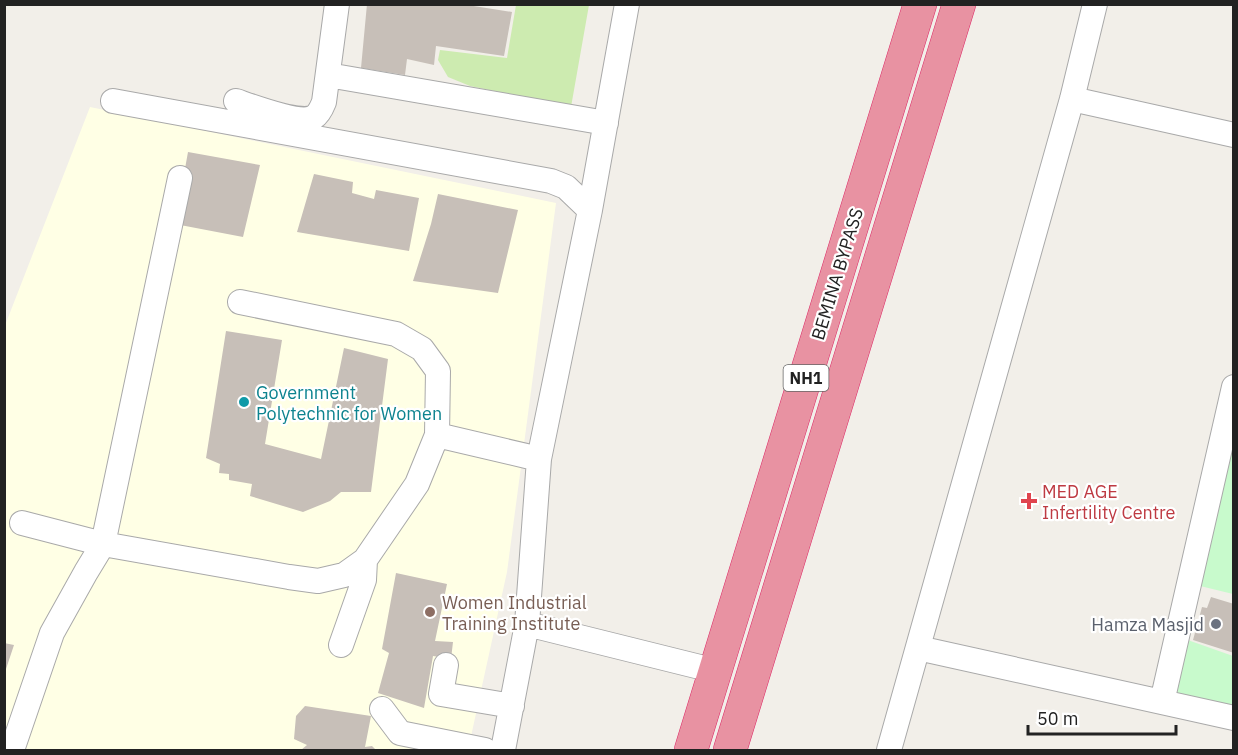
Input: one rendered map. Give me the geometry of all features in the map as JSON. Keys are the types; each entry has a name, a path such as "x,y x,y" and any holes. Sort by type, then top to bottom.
{"highway":[{"name":"BEMINA BYPASS","path":"691,750 920,4"},
{"name":"BEMINA BYPASS","path":"730,750 959,4"}],"street":[{"path":"236,101 281,116 306,119 314,117 324,102 337,4"},
{"path":"503,750 526,624 539,459 590,210 627,4"},
{"path":"889,750 1072,99 1095,4"},
{"path":"328,75 606,123"},
{"path":"1072,99 1233,135"},
{"path":"113,101 551,181 566,187 590,210"},
{"path":"12,750 52,633 103,544 180,178"},
{"path":"22,523 103,544 318,581 344,576 364,560 417,484 437,435 438,370 422,349 396,334 240,302"},
{"path":"1162,702 1228,443 1233,387"},
{"path":"437,435 539,459"},
{"path":"342,645 364,580 364,560"},
{"path":"526,624 716,671"},
{"path":"918,648 1233,718"},
{"path":"446,664 441,694 512,706"},
{"path":"382,710 400,733 485,750"}],"shaded area":[{"path":"90,107 556,203 507,572 468,750 5,750 4,328"}],"green space":[{"path":"516,5 589,5 571,107 470,86 448,77 438,60 440,50 507,58"},
{"path":"1226,449 1233,451 1233,594 1196,585"},
{"path":"1182,638 1233,656 1233,713 1167,699"}],"building":[{"path":"367,4 461,4 512,12 504,56 436,46 434,65 407,59 405,75 361,68"},
{"path":"188,152 260,165 243,237 175,224"},
{"path":"314,174 353,182 352,193 374,199 376,190 419,198 409,251 297,232"},
{"path":"438,194 518,210 498,293 413,281"},
{"name":"Government Polytechnic for Women","path":"226,331 282,340 265,444 321,459 344,348 388,359 371,492 341,492 330,501 303,512 250,496 252,484 229,480 229,474 219,473 220,464 206,458"},
{"path":"396,573 447,584 435,641 453,642 451,659 433,656 424,708 378,693 389,653 382,649"},
{"name":"Hamza Masjid","path":"1211,597 1234,604 1234,653 1193,640 1202,607 1207,608"},
{"path":"4,643 14,645 5,672 4,672"},
{"path":"305,706 371,716 365,747 372,746 376,750 301,750 307,745 294,739 296,716"}],"place":[{"name":"Government Polytechnic for Women","path":"244,402"},
{"name":"MED AGE Infertility Centre","path":"1029,501"},
{"name":"Women Industrial Training Institute","path":"430,612"},
{"name":"Hamza Masjid","path":"1216,624"}]}
